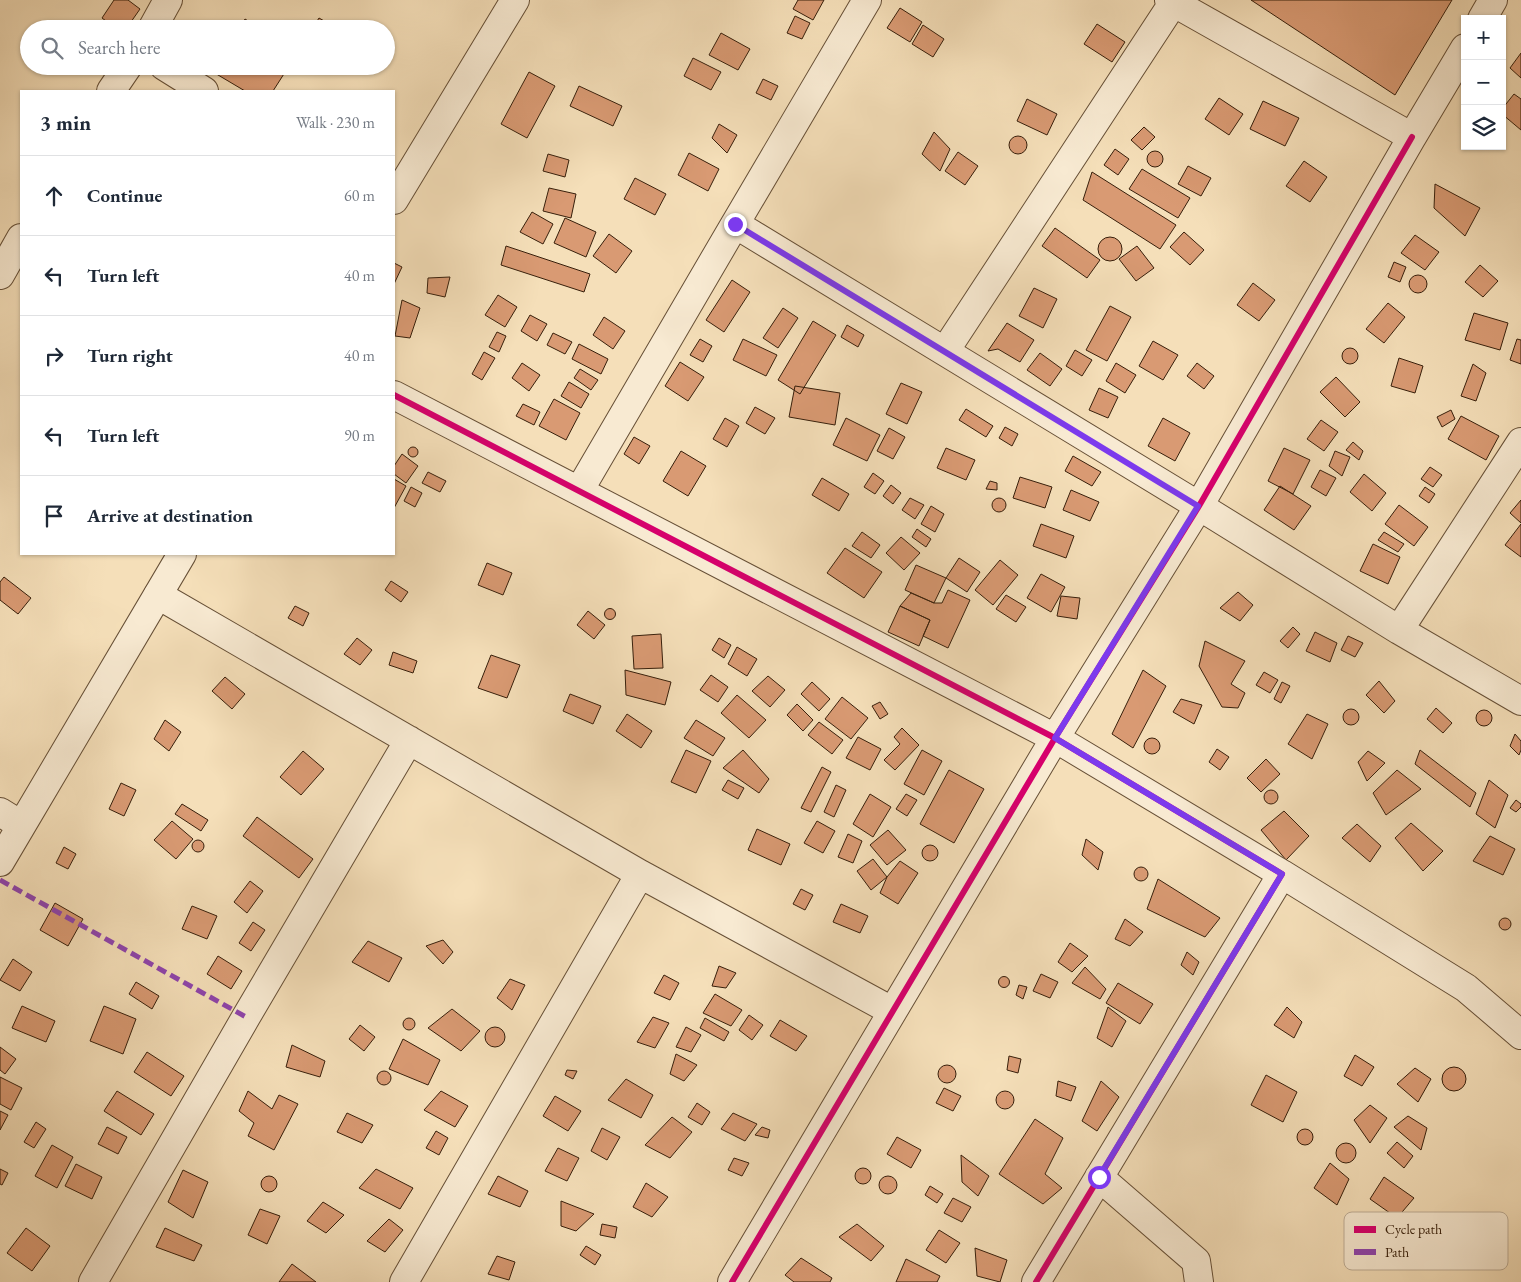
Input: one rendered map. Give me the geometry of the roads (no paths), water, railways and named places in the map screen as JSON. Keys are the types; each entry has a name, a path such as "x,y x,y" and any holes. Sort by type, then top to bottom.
{"street":[{"path":"157,20 168,0"},
{"path":"395,198 515,0"},
{"path":"579,492 867,0"},
{"path":"1484,15 1493,0"},
{"path":"945,352 1172,1 1412,137"},
{"path":"732,1282 1055,738 1198,506 1461,55"},
{"path":"112,90 122,75"},
{"path":"178,75 202,90"},
{"path":"735,224 1399,630 1521,701"},
{"path":"0,275 20,240"},
{"path":"395,396 1055,738 1282,874 1466,988 1521,1035"},
{"path":"1399,630 1521,442"},
{"path":"0,862 11,818 158,595 181,555"},
{"path":"158,595 640,874 892,1011"},
{"path":"92,1282 409,740"},
{"path":"404,1282 640,874"},
{"path":"1036,1282 1282,874"},
{"path":"1099,1177 1196,1261 1199,1282"}]}
